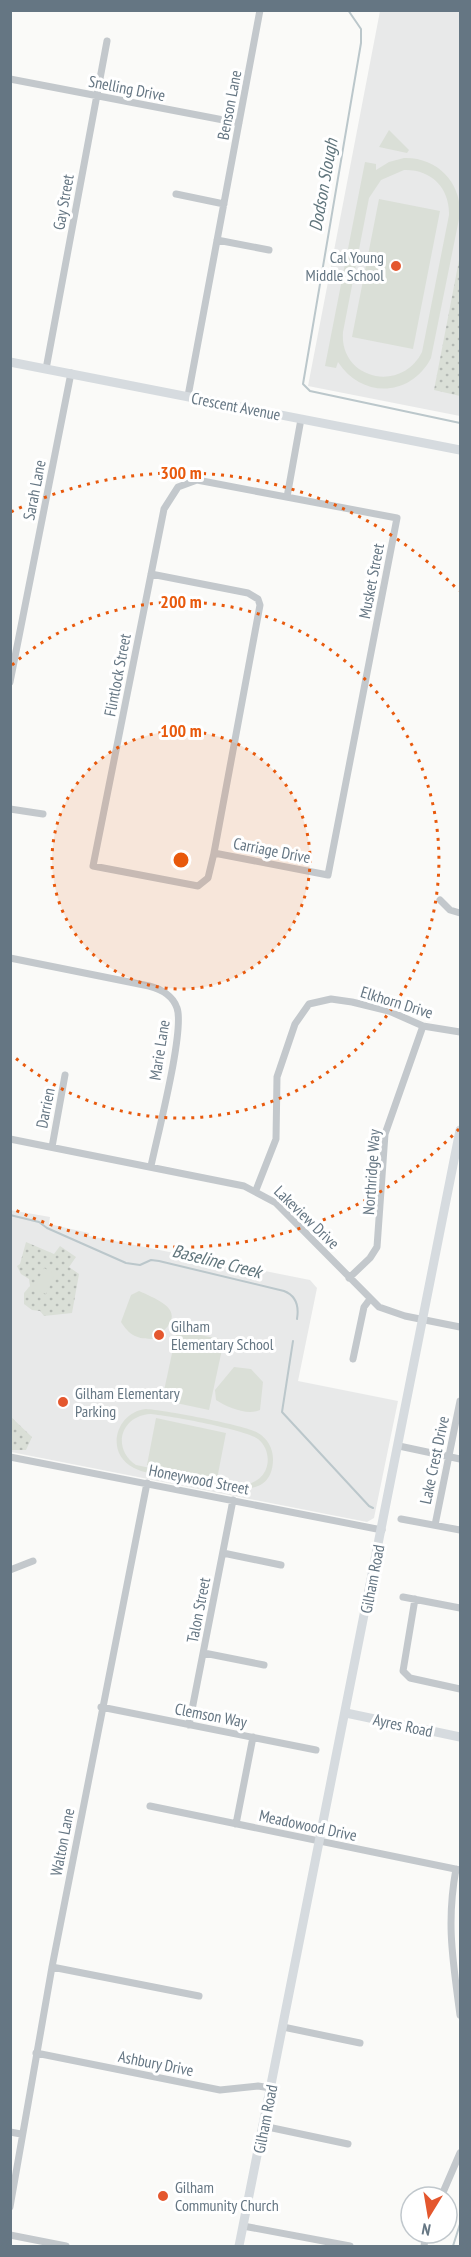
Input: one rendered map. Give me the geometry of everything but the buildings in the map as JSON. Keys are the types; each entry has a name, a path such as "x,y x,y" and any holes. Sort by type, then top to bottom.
{"street":[{"name":"Benson Lane","path":"188,396 260,10"},
{"name":"Gay Street","path":"46,369 107,40"},
{"name":"Snelling Drive","path":"10,79 239,123"},
{"path":"176,194 224,204"},
{"path":"217,240 269,250"},
{"name":"Crescent Avenue","path":"10,362 460,450"},
{"name":"Sarah Lane","path":"10,682 71,374"},
{"path":"287,496 302,419"},
{"name":"Musket Street","path":"174,491 184,484 197,480 397,518 328,875"},
{"name":"Flintlock Street","path":"93,866 164,509 174,491"},
{"path":"151,574 248,593 264,604 214,853"},
{"path":"10,809 43,814"},
{"name":"Carriage Drive","path":"93,866 198,886 208,878 214,853 328,875"},
{"path":"440,900 450,910 460,913"},
{"name":"Marie Lane","path":"10,958 149,986 162,990 175,1003 179,1028 151,1166"},
{"name":"Elkhorn Drive","path":"256,1190 276,1139 277,1077 295,1024 307,1001 331,999 352,1002 389,1011 423,1026 460,1032"},
{"name":"Northridge Way","path":"349,1278 370,1258 377,1247 385,1134 423,1026"},
{"name":"Darrien","path":"52,1147 65,1075"},
{"name":"Gilham Road","path":"239,2247 460,1130"},
{"name":"Lakeview Drive","path":"10,1139 151,1166 256,1190 276,1203 370,1299 387,1310 460,1327"},
{"path":"353,1359 365,1305 370,1299"},
{"name":"Lake Crest Drive","path":"435,1525 460,1401"},
{"path":"399,1446 460,1459"},
{"name":"Honeywood Street","path":"10,1457 382,1530"},
{"name":"Walton Lane","path":"10,2207 21,2134 101,1707 147,1483"},
{"name":"Talon Street","path":"189,1725 234,1500"},
{"path":"401,1518 460,1530"},
{"path":"223,1553 281,1565"},
{"path":"10,1570 33,1561"},
{"path":"403,1597 460,1608"},
{"path":"415,1599 403,1671 410,1678 460,1689"},
{"path":"204,1653 264,1665"},
{"name":"Clemson Way","path":"101,1707 316,1750"},
{"name":"Ayres Road","path":"346,1713 460,1737"},
{"path":"236,1824 253,1737"},
{"name":"Meadowood Drive","path":"150,1806 458,1869"},
{"path":"458,1869 450,1905 449,1932 460,2015"},
{"path":"52,1967 199,1996"},
{"path":"283,2027 360,2043"},
{"name":"Ashbury Drive","path":"36,2053 220,2090 258,2086 271,2088"},
{"path":"263,2126 348,2144"},
{"path":"10,2132 21,2134"},
{"path":"446,2185 460,2153"},
{"path":"243,2226 350,2247"},
{"path":"10,2235 66,2247"}],"shaded area":[{"name":"Cal Young Middle School","path":"380,11 460,11 460,416 308,386"},
{"path":"389,130 409,150 407,153 379,147"},
{"path":"404,158 416,159 436,167 451,182 459,202 460,214 431,358 422,371 411,380 399,386 386,388 373,387 360,382 348,374 338,362 336,368 325,366 365,162 376,164 376,170 389,162","holes":["404,170 423,173 437,182 446,196 449,215 422,352 412,365 400,373 387,377 373,375 361,370 351,361 344,348 343,332 369,198 381,180"]},
{"path":"379,199 440,211 413,349 352,337"},
{"path":"460,255 460,396 434,390"},
{"name":"Gilham Elementary School","path":"10,1210 50,1217 49,1224 89,1233 89,1236 310,1280 317,1288 298,1381 398,1401 374,1518 367,1522 11,1452"},
{"path":"26,1242 54,1254 60,1246 76,1257 69,1267 79,1274 72,1313 44,1316 40,1311 32,1310 24,1304 24,1293 30,1286 29,1279 21,1274 17,1266 20,1264"},
{"path":"44,1268 55,1274 46,1294 34,1289"},
{"path":"139,1291 165,1305 172,1316 165,1330 154,1339 134,1336 121,1322 131,1295"},
{"path":"177,1330 224,1340 209,1410 162,1400"},
{"path":"234,1367 251,1369 263,1382 260,1410 243,1411 216,1400 215,1390"},
{"path":"146,1409 186,1415 238,1426 258,1433 271,1447 273,1459 271,1473 264,1483 242,1489 140,1471 125,1461 119,1453 117,1444 121,1425 127,1417","holes":["149,1414 223,1427 251,1435 264,1445 267,1453 268,1461 264,1473 255,1481 239,1486 136,1465 124,1451 123,1435 131,1421"]},
{"path":"10,1416 32,1437 26,1450 11,1450"},
{"path":"156,1418 226,1433 217,1479 147,1465"}],"waterway":[{"name":"Dodson Slough","path":"348,10 361,29 361,43 303,384 310,391 460,423"},
{"name":"Baseline Creek","path":"10,1215 39,1222 47,1228 126,1263 140,1265 151,1260 159,1261 284,1291 296,1302 297,1319"},
{"name":"Baseline Creek","path":"293,1341 282,1412 373,1508"},
{"name":"Baseline Creek","path":"453,2246 460,2224"}],"place":[{"name":"Cal Young Middle School","path":"396,266"},
{"name":"Gilham Elementary School","path":"159,1335"},
{"name":"Gilham Elementary Parking","path":"63,1402"},
{"name":"Gilham Community Church","path":"163,2196"}]}
